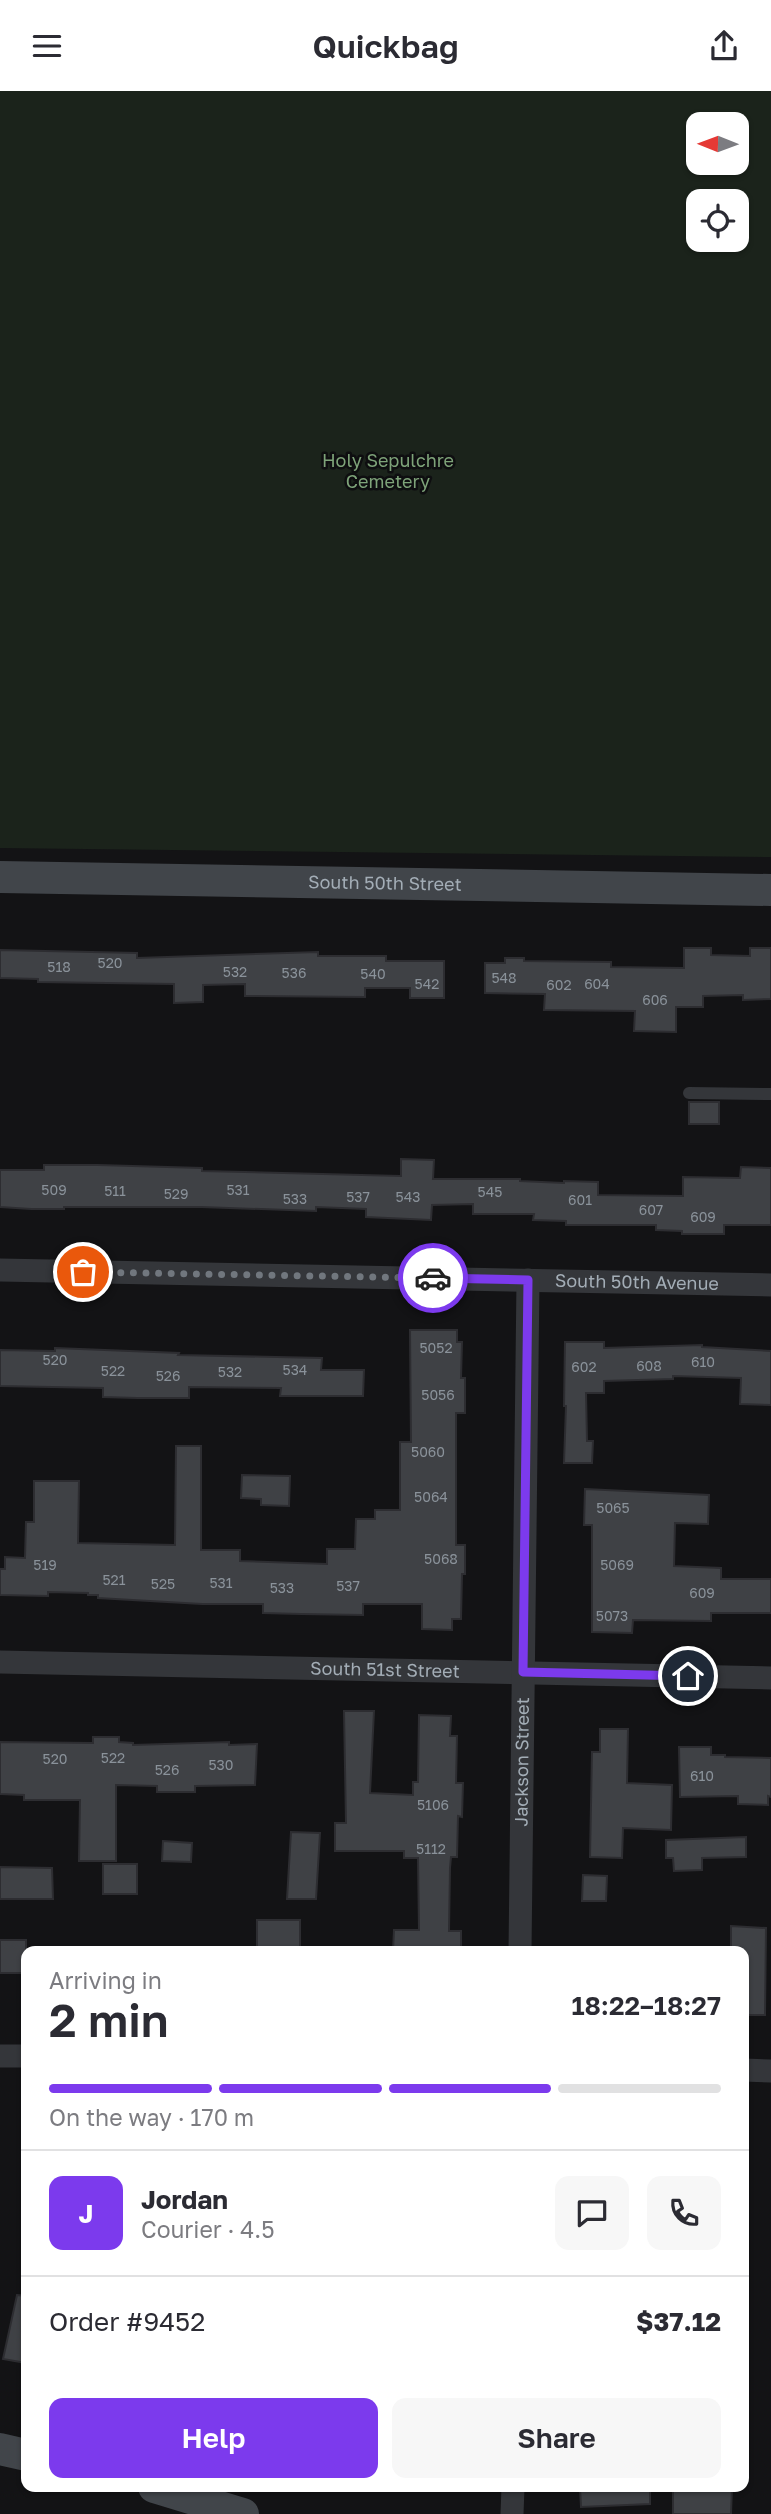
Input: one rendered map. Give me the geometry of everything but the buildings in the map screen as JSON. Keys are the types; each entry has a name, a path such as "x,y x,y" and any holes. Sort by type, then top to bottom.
{"main road":[{"name":"South 50th Street","path":"0,877 771,890"},
{"path":"0,2449 21,2454"},
{"path":"171,2492 243,2514"}],"street":[{"name":"South 50th Avenue","path":"0,1270 771,1285"},
{"name":"Jackson Street","path":"520,1946 528,1280"},
{"name":"South 51st Street","path":"0,1662 771,1678"},
{"path":"0,2056 21,2056"},
{"path":"749,2070 771,2071"},
{"path":"512,2514 513,2492"}],"lane":[{"path":"689,1093 771,1094"}],"green space":[{"name":"Holy Sepulchre Cemetery","path":"0,91 771,91 771,857 0,848"}],"way so far":[{"path":"83,1272 433,1278"}],"route":[{"path":"433,1278 528,1280 523,1672 688,1676"}]}
